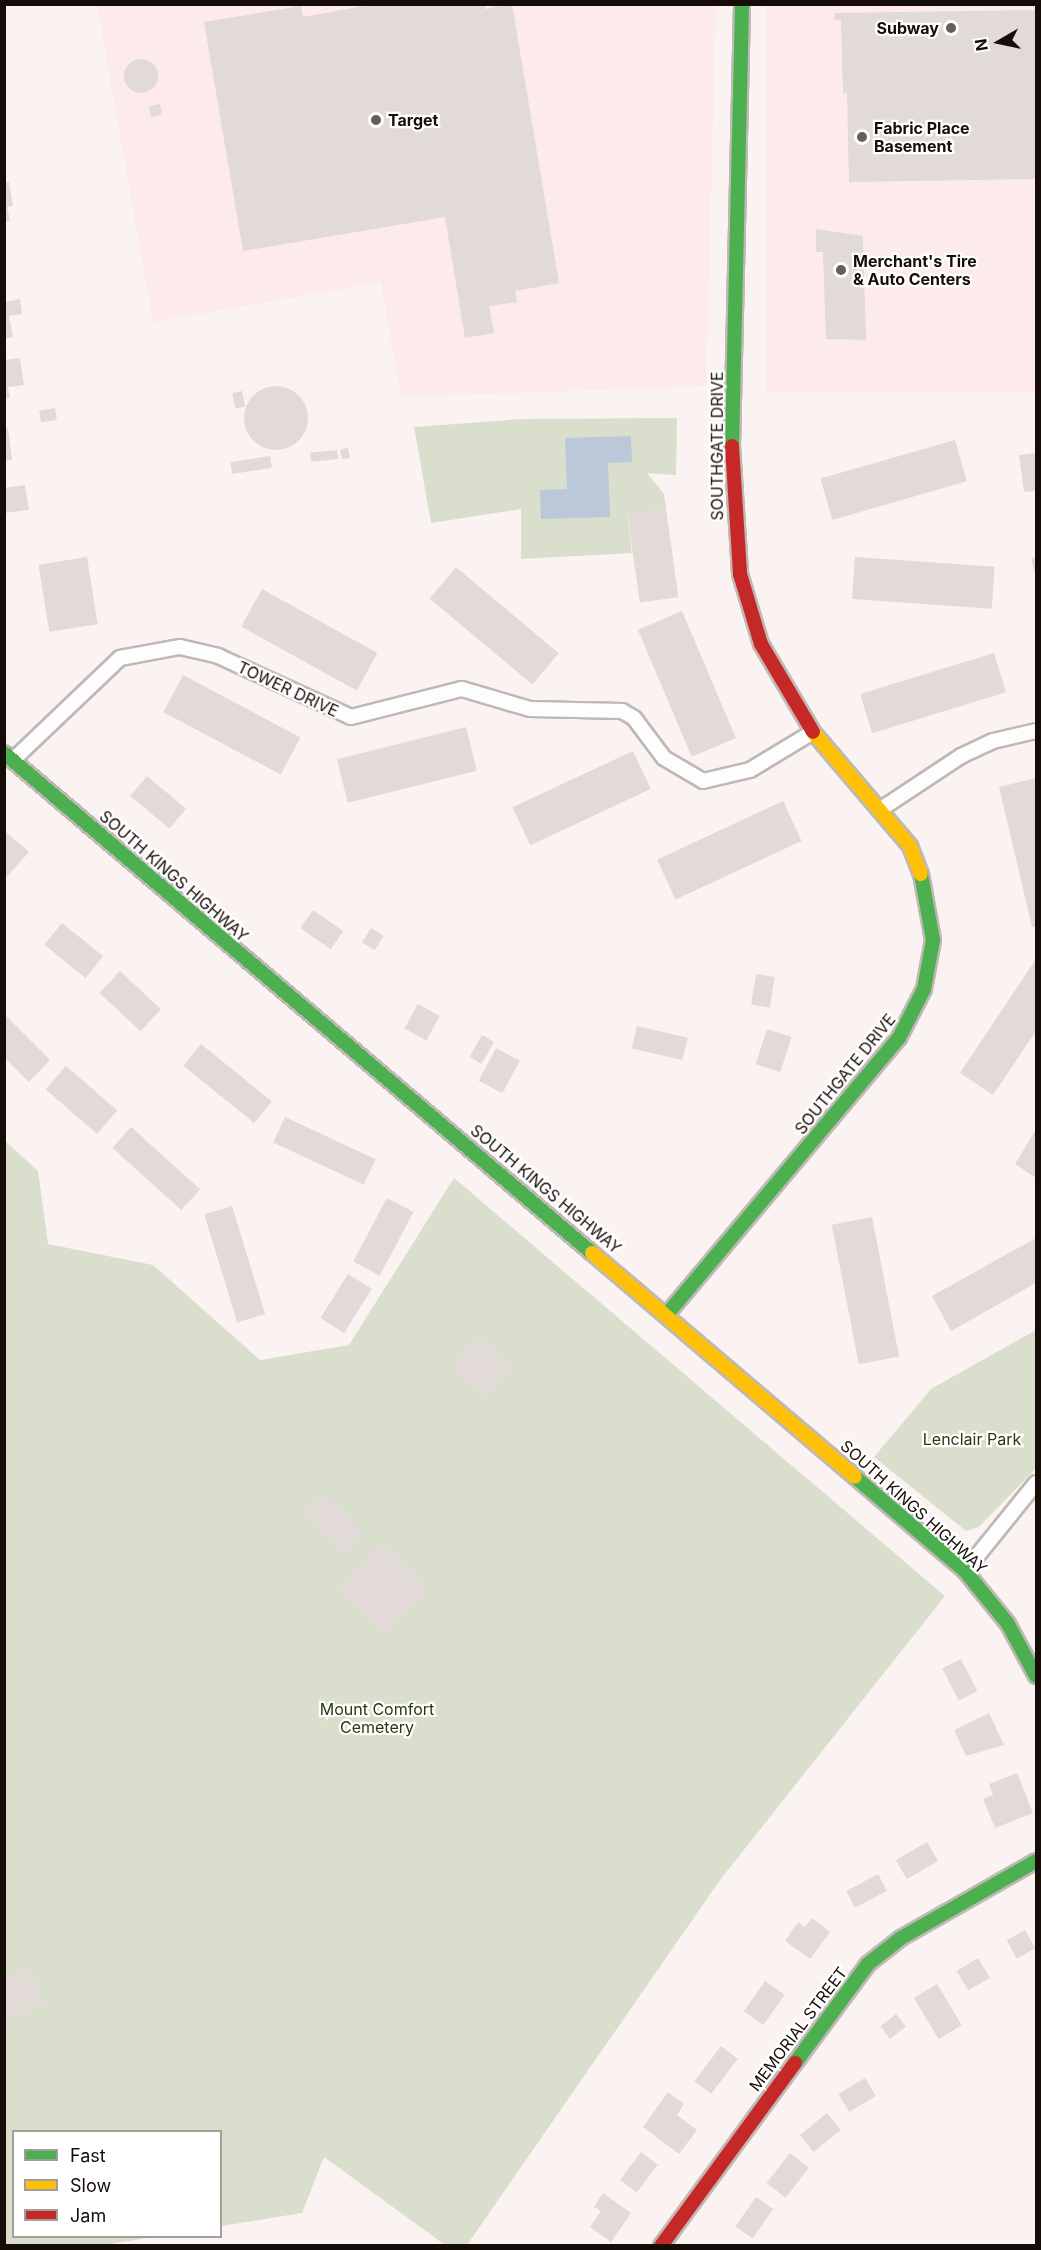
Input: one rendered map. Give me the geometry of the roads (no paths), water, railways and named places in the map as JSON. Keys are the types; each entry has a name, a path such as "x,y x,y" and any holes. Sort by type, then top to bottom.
{"street":[{"name":"SOUTHGATE DRIVE","path":"668,1313 899,1038 915,1012 931,966 931,907 910,846 881,809 811,733 761,644 734,540 730,472 742,4"},
{"name":"TOWER DRIVE","path":"9,757 120,658 180,647 218,656 351,717 462,690 530,709 622,711 634,718 664,758 703,781 750,770 811,733"},
{"path":"881,809 961,756 993,741 1036,731"},
{"name":"SOUTH KINGS HIGHWAY","path":"9,757 668,1313 965,1571 1008,1624 1036,1676"},
{"path":"965,1571 1036,1483"},
{"name":"MEMORIAL STREET","path":"662,2246 868,1964 901,1938 1036,1861"}],"water":[{"path":"631,436 632,462 608,463 610,517 541,519 540,490 567,489 565,438"}],"place":[{"name":"Subway","path":"951,28"},
{"name":"Target","path":"376,120"},
{"name":"Fabric Place Basement","path":"862,137"},
{"name":"Merchant's Tire & Auto Centers","path":"841,270"}],"park label":[{"name":"Lenclair Park","path":"972,1439"},
{"name":"Mount Comfort Cemetery","path":"377,1718"}]}
